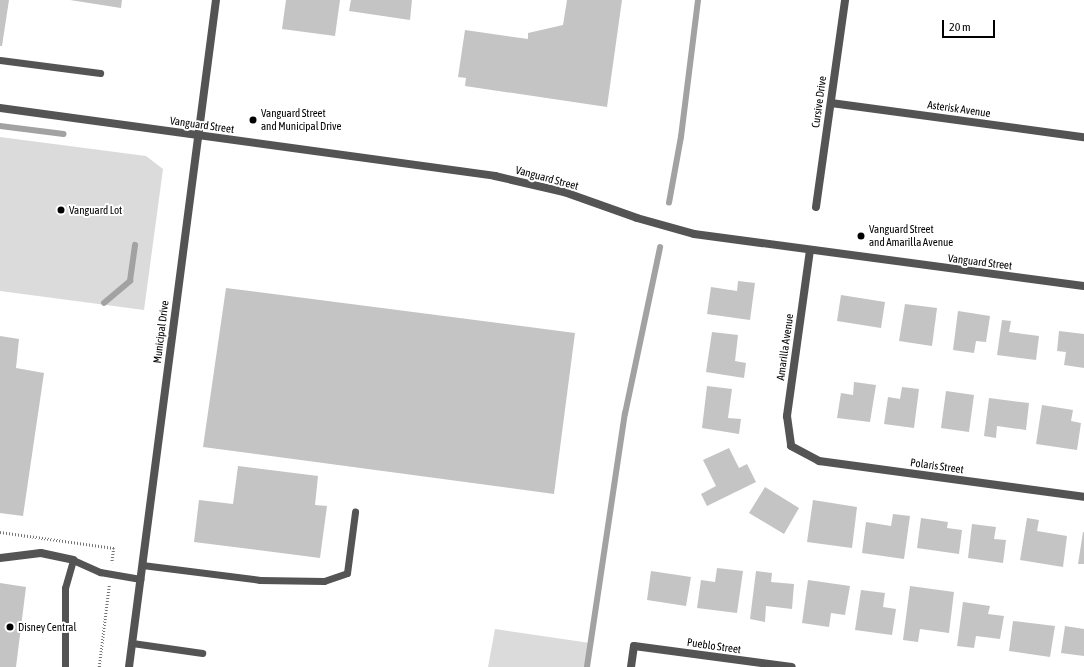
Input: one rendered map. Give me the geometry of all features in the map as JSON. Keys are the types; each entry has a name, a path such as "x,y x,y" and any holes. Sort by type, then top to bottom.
{"street":[{"name":"Municipal Drive","path":"128,667 216,0"},
{"name":"Cursive Drive","path":"816,207 845,0"},
{"name":"Asterisk Avenue","path":"831,103 1084,137"},
{"name":"Vanguard Street","path":"0,108 495,176 564,192 671,229 810,250 1084,286"},
{"name":"Amarilla Avenue","path":"791,446 787,416 810,250"},
{"name":"Polaris Street","path":"791,446 819,461 1084,497"},
{"path":"0,558 41,554 73,560"},
{"name":"Pueblo Street","path":"631,667 634,646 792,667"}],"lane":[{"path":"0,60 100,73"},
{"path":"142,565 260,580 324,581 347,573 354,512"},
{"path":"65,667 65,588 73,560 100,572 140,579"},
{"path":"132,643 202,652"}],"shaded area":[{"name":"Vanguard Lot","path":"0,137 146,156 163,169 144,310 0,291"},
{"path":"495,629 590,643 587,667 488,667"}],"building":[{"path":"0,0 9,0 2,46 0,46"},
{"path":"70,0 122,0 121,8"},
{"path":"286,0 340,0 335,36 282,29"},
{"path":"351,0 412,0 410,20 349,11"},
{"path":"567,0 622,0 607,107 465,86 466,78 458,77 465,30 528,39 528,33 563,25"},
{"path":"738,281 755,283 750,320 707,314 711,287 737,291"},
{"path":"226,288 575,333 554,494 203,447"},
{"path":"841,295 885,302 881,328 837,321"},
{"path":"905,304 937,308 932,346 899,341"},
{"path":"958,311 990,316 986,342 976,341 974,353 953,350"},
{"path":"1002,320 1011,321 1009,332 1039,336 1036,360 997,355"},
{"path":"1059,331 1084,334 1084,368 1064,365 1066,352 1057,351"},
{"path":"712,332 738,335 735,361 746,363 744,378 706,372"},
{"path":"0,336 19,339 16,368 44,373 23,516 0,513"},
{"path":"854,382 876,385 870,422 837,418 841,393 853,395"},
{"path":"707,386 732,389 728,418 741,419 739,434 702,428"},
{"path":"902,387 919,389 914,428 884,424 888,397 900,399"},
{"path":"946,391 974,395 969,432 941,428"},
{"path":"989,398 1029,403 1026,430 997,426 996,438 984,436"},
{"path":"1042,405 1073,410 1071,421 1081,423 1077,450 1036,444"},
{"path":"729,448 739,468 747,464 756,482 707,506 701,494 716,486 703,460"},
{"path":"238,466 318,476 315,505 327,506 320,558 194,542 199,500 233,504"},
{"path":"765,487 799,508 784,534 749,513"},
{"path":"813,500 857,507 852,548 807,542"},
{"path":"893,514 910,516 904,559 862,553 866,522 891,526"},
{"path":"921,518 948,522 947,528 962,530 959,554 917,548"},
{"path":"1027,518 1039,520 1037,531 1067,536 1063,567 1020,560"},
{"path":"972,524 996,527 994,539 1006,540 1003,563 968,558"},
{"path":"1083,532 1084,564 1078,564"},
{"path":"717,568 743,571 737,613 697,608 701,580 715,582"},
{"path":"651,571 691,577 686,606 647,600"},
{"path":"756,571 772,573 771,582 794,584 792,609 766,606 765,622 750,619"},
{"path":"808,580 850,586 845,615 831,613 829,627 802,623"},
{"name":"Disney Central","path":"0,583 26,587 16,667 0,667"},
{"path":"910,586 954,592 949,633 920,629 918,642 903,640"},
{"path":"861,590 885,593 883,607 896,609 892,635 855,630"},
{"path":"963,602 990,606 988,614 1004,616 1000,639 976,636 974,648 957,646"},
{"path":"1013,621 1055,626 1050,657 1009,651"},
{"path":"1065,626 1084,629 1084,656 1061,653"}],"waterway":[{"path":"669,203 681,137 698,0"},
{"path":"0,126 63,134"},
{"path":"104,303 130,281 135,245"},
{"path":"587,667 625,414 660,248"}],"place":[{"name":"Vanguard Street and Municipal Drive","path":"253,120"},
{"name":"Vanguard Lot","path":"61,210"},
{"name":"Vanguard Street and Amarilla Avenue","path":"861,236"},
{"name":"Disney Central","path":"10,627"}]}
